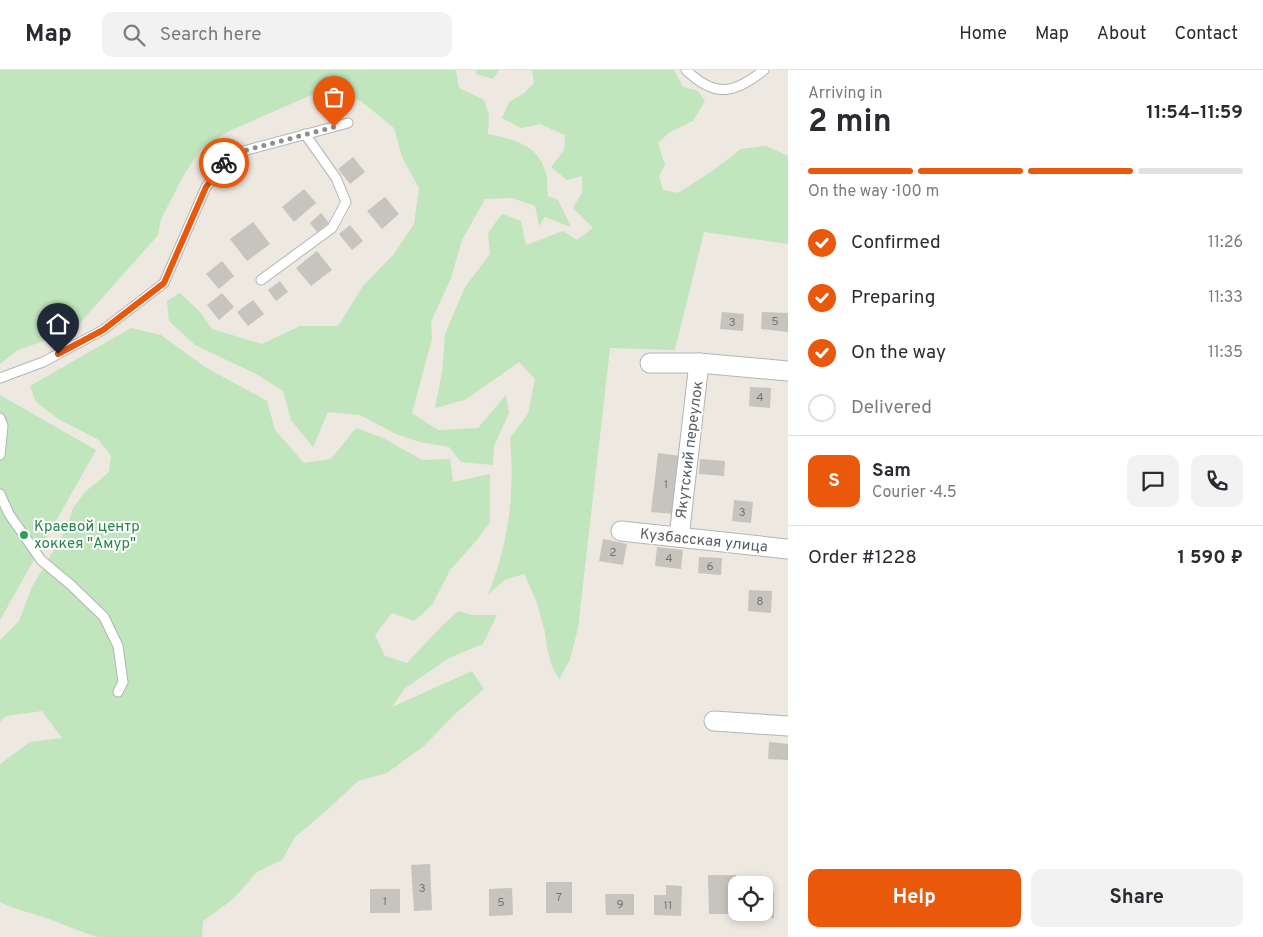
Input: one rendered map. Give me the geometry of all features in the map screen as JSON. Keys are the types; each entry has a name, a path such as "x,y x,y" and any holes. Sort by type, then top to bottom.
{"street":[{"path":"650,363 699,363 788,370"},
{"name":"Якутский переулок","path":"679,537 699,363"},
{"name":"Кузбасская улица","path":"620,531 788,549"},
{"path":"714,722 788,726"}],"lane":[{"path":"686,70 696,80 720,90 735,89 749,82 764,70"},
{"path":"0,378 43,362 103,330 164,283 206,187 232,154 348,123"},
{"path":"262,280 332,228 346,202 336,178 305,134"},
{"path":"0,418 3,426 0,455"},
{"path":"0,494 9,514 41,560 71,584 104,618 118,646 123,682 118,692"}],"green space":[{"path":"0,70 456,70 459,88 484,100 489,115 488,134 523,144 537,155 546,173 548,196 558,200 571,227 545,217 539,226 535,206 512,198 485,199 462,240 451,278 431,322 432,339 412,413 438,430 478,428 506,395 509,413 494,446 493,465 461,462 449,447 420,442 396,434 360,415 328,412 313,447 291,420 283,391 256,374 195,345 169,321 167,301 180,293 200,312 212,329 262,344 300,326 338,326 363,286 394,254 414,224 419,188 402,157 394,128 361,101 325,89 229,131 201,149 185,173 161,219 158,235 80,323 52,338 18,350 0,364"},
{"path":"476,70 499,70 493,79 476,74"},
{"path":"532,70 674,70 683,87 698,91 705,101 693,121 670,132 658,143 665,165 659,176 663,190 678,193 711,172 741,149 766,146 788,156 788,244 704,232 675,350 610,348 578,628 570,660 559,679 552,666 536,600 524,574 504,580 488,595 501,556 509,518 512,479 510,438 528,414 535,379 519,362 465,400 435,408 442,372 445,334 465,287 490,254 488,233 502,214 521,221 526,245 563,231 577,240 593,228 573,208 582,193 582,176 567,180 551,167 564,150 565,135 540,124 521,128 502,118 509,102 524,93 534,83"},
{"path":"131,328 161,335 205,367 267,401 275,430 304,463 331,459 356,428 383,438 422,460 450,459 453,482 490,474 490,522 477,540 450,570 432,605 414,621 392,613 375,635 385,656 407,663 458,611 473,615 497,615 483,644 449,658 404,689 392,707 472,671 484,689 454,715 424,746 387,773 358,781 295,837 282,860 257,872 233,899 203,921 202,937 98,937 0,902 0,764 30,742 62,738 42,711 6,716 0,722 0,640 19,621 32,587 66,530 73,508 85,492 109,472 111,456 99,440 60,420 36,402 30,386"},
{"name":"Краевой центр хоккея \"Амур\"","path":"0,395 96,450 0,620"}],"building":[{"path":"353,157 365,172 350,184 338,169"},
{"path":"304,189 316,203 294,222 282,207"},
{"path":"385,197 399,214 382,229 367,211"},
{"path":"321,213 329,223 317,232 310,223"},
{"path":"253,222 270,244 247,261 230,239"},
{"path":"350,225 363,241 352,250 339,234"},
{"path":"317,251 332,270 311,286 296,268"},
{"path":"222,261 234,276 219,289 206,274"},
{"path":"280,281 288,292 276,301 268,290"},
{"path":"222,293 234,307 219,320 207,305"},
{"path":"253,300 264,314 248,326 237,312"},
{"path":"722,312 744,314 743,331 720,329"},
{"path":"762,312 788,313 788,332 761,329"},
{"path":"750,387 771,388 770,408 749,406"},
{"path":"658,453 681,456 675,514 651,512"},
{"path":"700,459 725,461 724,476 699,474"},
{"path":"734,500 753,502 751,523 732,521"},
{"path":"603,539 627,544 623,565 599,561"},
{"path":"657,547 683,550 681,569 655,566"},
{"path":"699,557 722,558 721,575 698,573"},
{"path":"749,590 772,591 771,613 748,611"},
{"path":"769,742 788,744 788,760 768,759"},
{"path":"430,864 432,910 414,911 411,865"},
{"path":"708,875 736,875 728,876 728,914 709,914"},
{"path":"546,882 572,882 572,913 546,913"},
{"path":"666,885 682,886 681,916 654,915 654,895 666,895"},
{"path":"512,888 513,915 489,916 489,889"},
{"path":"370,889 400,889 400,913 370,913"},
{"path":"773,893 774,893 773,918"},
{"path":"605,894 634,894 634,915 606,915"}],"way so far":[{"path":"224,163 232,154 334,127"}],"place":[{"name":"Краевой центр хоккея \"Амур\"","path":"24,535"}],"route":[{"path":"58,354 103,330 164,283 206,187 224,163"}]}
